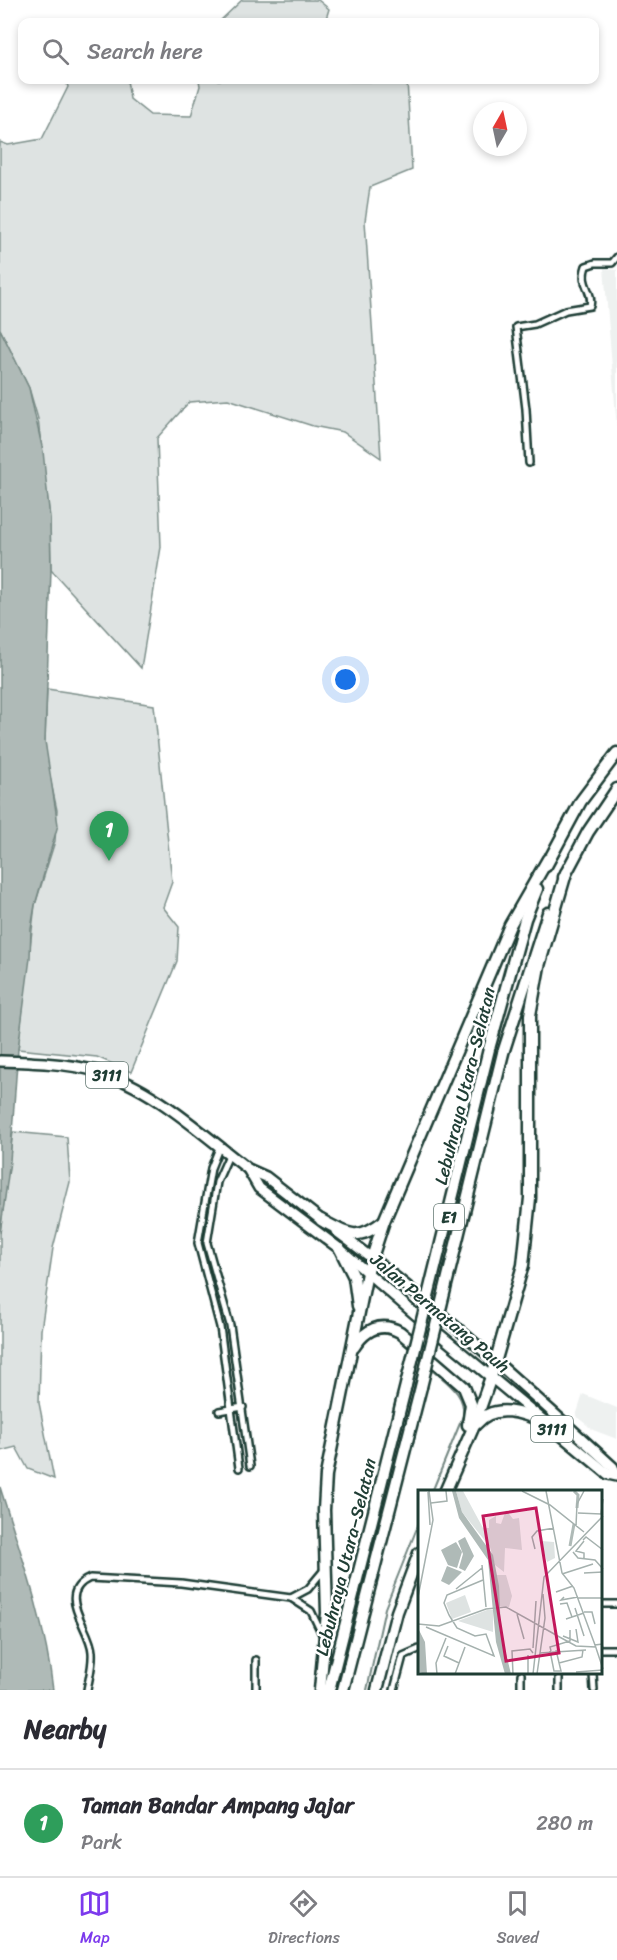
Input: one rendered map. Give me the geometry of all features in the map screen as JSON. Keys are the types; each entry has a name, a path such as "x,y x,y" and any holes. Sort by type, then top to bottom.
{"highway":[{"name":"Lebuhraya Utara–Selatan","path":"329,1690 489,1049 525,919 548,859 581,801 617,753"},
{"name":"Lebuhraya Utara–Selatan","path":"344,1690 503,1053 542,927 566,873 588,832 617,789"},
{"path":"320,1690 327,1613 326,1475 367,1273 384,1221 510,925 548,859"},
{"path":"446,1490 473,1428 491,1377 523,1265 528,1234 530,1015 533,995 566,873"},
{"path":"321,1220 346,1233 359,1234 369,1233 384,1221"},
{"path":"340,1249 354,1277 359,1315"},
{"path":"353,1349 365,1333 383,1327 400,1332 423,1351 461,1383 468,1393 471,1409 465,1443"},
{"path":"473,1428 484,1416 500,1411 520,1413 545,1422"},
{"path":"377,1690 397,1612 418,1556"}],"main road":[{"name":"Jalan Permatang Pauh","path":"0,1061 71,1065 117,1079 150,1096 248,1169 266,1178 372,1258 495,1361 613,1467 617,1476"},
{"name":"Jalan Permatang Pauh","path":"248,1169 259,1188 340,1249 608,1474 617,1476"}],"street":[{"path":"529,464 526,409 516,327 535,324 566,310 590,306 591,298 583,279 586,266 595,263 612,264 617,257"},
{"path":"219,1148 211,1168 198,1243 220,1327 239,1468"},
{"path":"230,1155 217,1182 207,1243 230,1325 250,1466"},
{"path":"220,1327 230,1325"},
{"path":"219,1411 243,1407"},
{"path":"291,1598 315,1583 326,1565"},
{"path":"87,1690 93,1650 74,1604 75,1590 82,1581 90,1578 148,1580 291,1598 305,1605 316,1618 325,1645"},
{"path":"394,1690 403,1656 418,1649"},
{"path":"256,1660 256,1690"},
{"path":"593,1675 594,1690"},
{"path":"559,1677 559,1690"}],"shaded area":[{"path":"242,0 318,0 329,9 326,18 223,18"},
{"path":"67,84 128,84 130,99 150,115 191,116 200,84 407,84 412,170 370,187 365,221 381,458 343,432 313,426 228,399 189,402 157,438 161,547 141,668 51,570 50,519 38,419 29,388 0,329 0,142 8,145 42,139 68,87"},
{"path":"604,268 617,270 617,429"},
{"path":"0,329 29,388 43,451 50,519 51,570 45,741 58,825 35,905 31,929 30,958 18,1049 10,1161 0,1233"},
{"path":"47,689 154,705 172,882 163,907 179,927 177,961 131,1072 97,1057 18,1049 35,905 55,841 57,810 47,764 45,741"},
{"path":"13,1132 67,1137 70,1182 53,1248 41,1330 39,1403 54,1479 28,1469 16,1447 0,1451 0,1233"},
{"path":"583,1394 617,1408 617,1439 593,1430 576,1416"},
{"path":"0,1487 38,1613 53,1690 0,1690"}],"waterway":[{"path":"433,1490 463,1416 459,1396 434,1371"},
{"path":"367,1690 385,1608 418,1526"}],"place":[{"name":"Taman Bandar Ampang Jajar","path":"109,861"}]}
